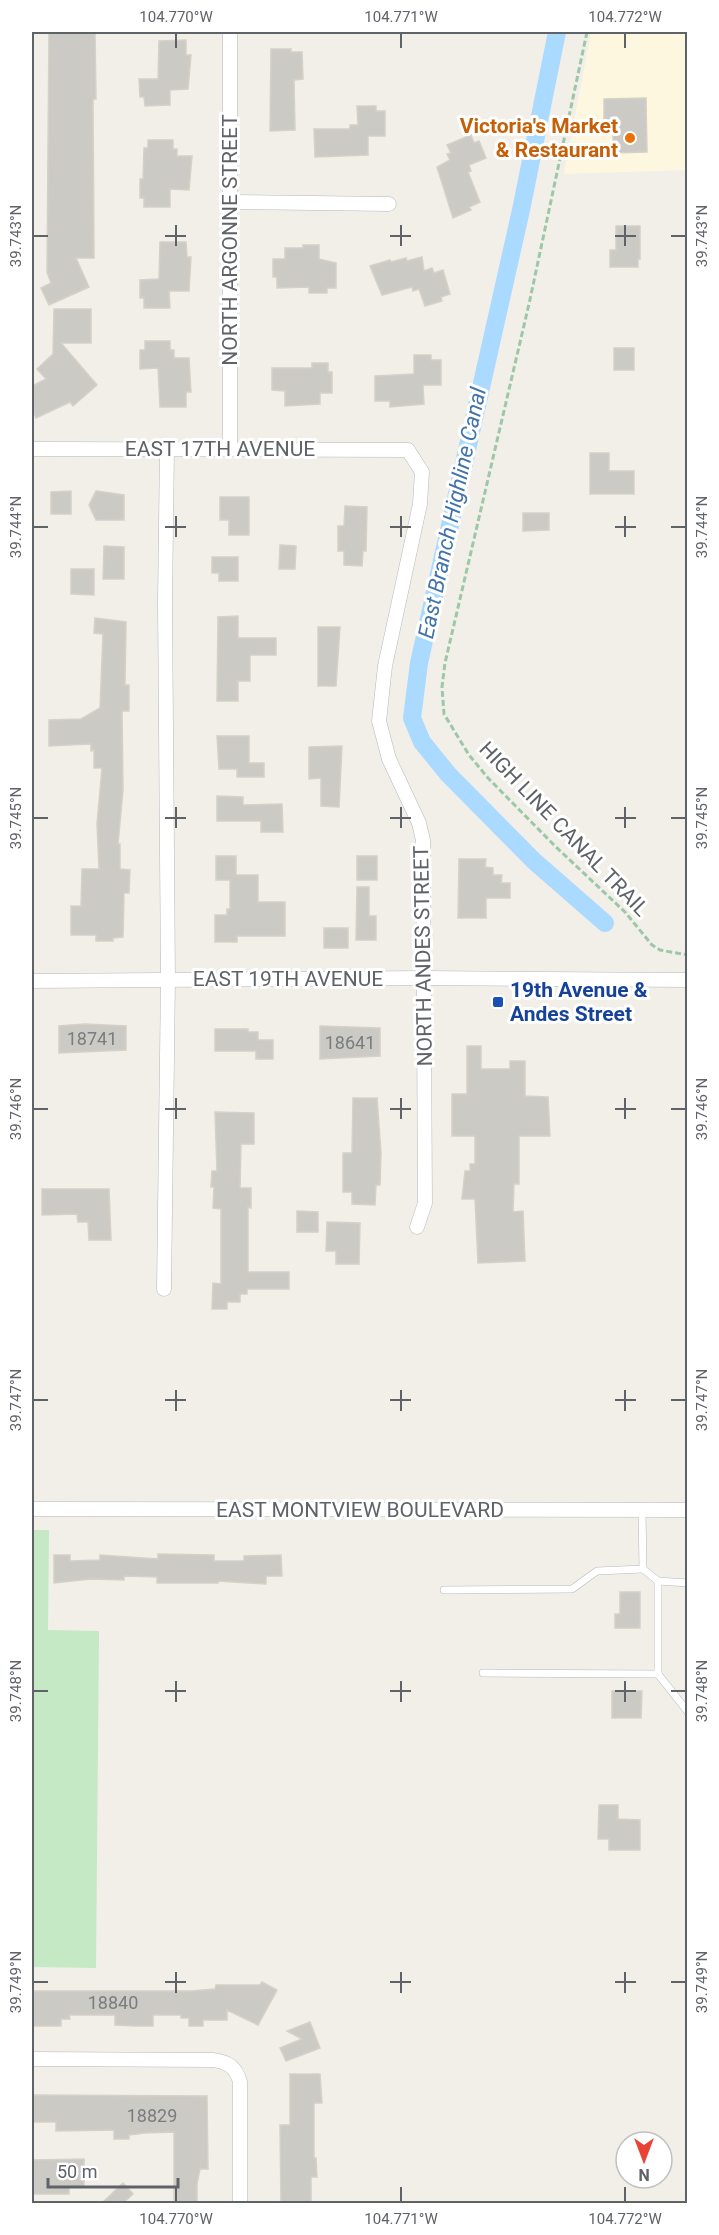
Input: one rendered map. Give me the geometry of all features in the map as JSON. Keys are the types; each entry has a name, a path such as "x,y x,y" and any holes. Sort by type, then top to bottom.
{"street":[{"name":"NORTH ARGONNE STREET","path":"230,32 230,449"},
{"path":"231,202 389,204"},
{"path":"164,1289 168,979 165,615 167,448"},
{"name":"EAST 17TH AVENUE","path":"32,449 408,450"},
{"name":"NORTH ANDES STREET","path":"408,450 422,472 420,504 385,666 379,721 388,759 419,823 423,840 424,1203 417,1227"},
{"name":"EAST 19TH AVENUE","path":"32,981 425,978 687,980"},
{"name":"EAST MONTVIEW BOULEVARD","path":"32,1509 687,1510"},
{"path":"32,2059 213,2060 224,2062 234,2068 240,2082 240,2204"}],"lane":[{"path":"642,1511 642,1569"},
{"path":"444,1590 572,1589 597,1571 642,1569 658,1581 687,1583"},
{"path":"658,1581 658,1674 687,1712"},
{"path":"483,1673 658,1674"}],"path":[{"name":"HIGH LINE CANAL TRAIL","path":"587,32 529,304 444,663 442,703 448,725 488,778 577,868 626,912 652,945 660,950 687,956"}],"shaded area":[{"path":"591,32 687,32 687,170 564,174"}],"green space":[{"path":"32,1530 49,1530 48,1630 99,1631 96,1968 32,1967"}],"building":[{"path":"49,32 95,32 96,99 93,99 94,258 76,258 89,287 49,305 41,288 51,283 47,272"},
{"path":"186,40 186,55 191,55 188,89 170,90 170,105 145,106 144,97 140,97 139,79 158,79 159,41"},
{"path":"271,49 291,49 291,52 302,52 303,79 294,80 295,130 270,131"},
{"name":"Victoria's Market & Restaurant","path":"646,98 647,152 613,153 613,123 604,123 604,99"},
{"path":"357,106 376,106 376,111 385,111 385,136 368,136 368,155 315,157 314,129 350,129 350,125 358,125"},
{"path":"471,135 474,143 479,141 486,158 469,165 471,171 468,172 480,202 469,207 471,210 453,218 437,167 450,160 447,154 451,153 447,145"},
{"path":"148,140 173,140 173,149 177,149 177,156 192,156 189,190 170,189 170,207 144,207 144,198 140,198 144,148 148,148"},
{"path":"616,226 640,226 638,267 610,267 610,250 616,250"},
{"path":"160,242 186,242 187,257 191,257 189,291 169,291 170,308 144,308 144,298 140,298 140,280 159,279"},
{"path":"303,245 319,245 319,259 336,263 336,288 327,288 327,293 309,293 309,287 277,288 277,277 273,277 273,259 285,259 285,248 303,248"},
{"path":"422,257 424,271 432,268 434,273 443,270 450,294 441,297 442,301 425,306 419,289 413,291 412,287 382,295 370,266 390,260 391,262 406,258 407,261"},
{"path":"54,309 91,309 91,343 61,343 97,385 73,406 70,402 36,418 32,409 32,386 46,379 37,369 53,354"},
{"path":"145,341 170,341 170,350 174,350 174,358 189,358 191,392 186,392 186,407 160,407 158,368 140,369 140,350 145,350"},
{"path":"614,348 634,348 634,370 614,370"},
{"path":"414,355 431,355 431,360 441,360 441,385 423,385 424,404 390,407 390,401 375,401 375,376 414,374"},
{"path":"312,363 328,363 328,372 332,372 332,393 320,393 320,404 285,406 285,391 272,390 272,368 312,368"},
{"path":"590,453 609,453 609,471 634,471 634,494 590,494"},
{"path":"71,491 71,514 51,514 51,492"},
{"path":"96,491 124,495 124,520 96,520 89,505"},
{"path":"220,497 249,497 249,535 229,535 229,520 220,520"},
{"path":"345,506 367,507 366,551 363,551 362,566 344,565 344,551 338,551 338,526 344,526"},
{"path":"523,513 549,513 549,530 523,531"},
{"path":"280,545 296,546 295,569 279,569"},
{"path":"104,546 124,547 124,579 103,579"},
{"path":"212,557 238,557 238,581 219,581 219,573 212,573"},
{"path":"71,569 94,569 94,595 71,594"},
{"path":"238,616 238,638 276,638 276,655 250,655 250,681 238,681 238,701 217,701 218,617"},
{"path":"95,618 126,622 125,685 129,685 129,711 122,711 123,790 118,844 120,844 120,869 130,870 129,893 124,893 123,937 113,938 113,941 96,941 96,935 71,935 71,906 81,906 82,869 99,869 97,824 102,768 94,768 94,750 91,751 91,744 49,746 49,720 81,719 100,708 103,634 94,633"},
{"path":"318,627 340,627 336,686 318,686"},
{"path":"217,736 249,736 249,763 264,763 264,777 237,777 237,769 219,769"},
{"path":"342,746 339,807 321,806 321,778 309,779 309,747"},
{"path":"217,796 243,797 243,805 282,804 283,832 261,832 261,821 217,821"},
{"path":"216,856 236,856 236,875 258,875 258,902 285,902 285,936 237,936 237,942 215,942 215,915 227,915 227,909 230,909 230,880 216,880"},
{"path":"357,856 377,856 377,880 357,880"},
{"path":"459,859 486,859 485,867 493,868 493,875 502,875 501,883 510,883 510,898 486,898 486,918 458,918"},
{"path":"357,887 369,887 369,916 376,916 376,940 356,940"},
{"path":"324,928 348,928 348,948 324,948"},
{"path":"85,1024 126,1026 126,1050 59,1053 59,1026"},
{"path":"320,1026 380,1028 380,1056 320,1059"},
{"path":"215,1029 248,1029 248,1032 258,1032 258,1040 273,1040 273,1059 256,1059 256,1051 215,1051"},
{"path":"467,1046 481,1046 481,1069 510,1069 510,1061 525,1061 525,1096 548,1097 550,1136 519,1136 519,1184 514,1184 513,1212 523,1211 525,1261 478,1263 475,1199 462,1199 465,1171 470,1171 470,1164 475,1164 475,1136 452,1136 452,1094 467,1094"},
{"path":"353,1098 377,1098 381,1153 380,1185 376,1185 375,1205 352,1204 352,1192 343,1192 343,1153 352,1153"},
{"path":"215,1112 254,1113 254,1144 241,1144 240,1188 251,1188 251,1208 248,1207 248,1272 289,1272 289,1289 247,1289 247,1294 240,1294 240,1302 227,1302 227,1309 212,1309 213,1283 221,1284 221,1209 213,1208 214,1187 211,1187 212,1171 217,1171"},
{"path":"42,1189 109,1189 111,1240 89,1240 88,1222 78,1222 77,1214 42,1215"},
{"path":"297,1211 318,1212 318,1232 297,1232"},
{"path":"327,1222 360,1223 359,1264 336,1264 336,1251 326,1251"},
{"path":"158,1554 214,1555 214,1561 244,1561 244,1556 281,1555 282,1576 266,1576 266,1584 218,1581 218,1583 157,1583 157,1577 124,1576 124,1580 91,1579 54,1583 54,1555 70,1555 70,1561 100,1560 100,1555 158,1559"},
{"path":"620,1592 640,1592 640,1628 615,1628 615,1614 620,1614"},
{"path":"612,1691 642,1691 641,1718 612,1718"},
{"path":"599,1805 618,1805 618,1819 640,1820 640,1850 609,1850 609,1839 598,1839"},
{"path":"262,1982 277,1990 258,2025 227,2010 227,2020 203,2020 203,2026 189,2026 189,2018 181,2018 181,2015 153,2015 153,2026 135,2026 115,2025 115,2015 69,2015 70,2019 61,2019 61,2026 32,2026 32,1991 191,1991 215,1989 216,1985 260,1985"},
{"path":"310,2022 320,2048 286,2061 280,2048 302,2039 287,2031"},
{"path":"290,2074 320,2074 322,2103 314,2103 314,2158 316,2158 317,2177 311,2177 311,2204 281,2204 280,2125 290,2125"},
{"path":"33,2095 207,2096 208,2169 200,2169 197,2204 174,2204 174,2132 145,2133 129,2135 129,2139 114,2139 114,2130 56,2131 56,2122 33,2122"},
{"path":"84,2159 84,2187 69,2187 69,2194 32,2194 32,2160"},
{"path":"123,2183 133,2194 122,2204 101,2204"}],"waterway":[{"name":"East Branch Highline Canal","path":"557,32 521,210 419,663 412,718 422,742 448,774 534,861 605,923"}],"place":[{"name":"Victoria's Market & Restaurant","path":"630,138"},
{"name":"19th Avenue & Andes Street","path":"498,1002"}]}
